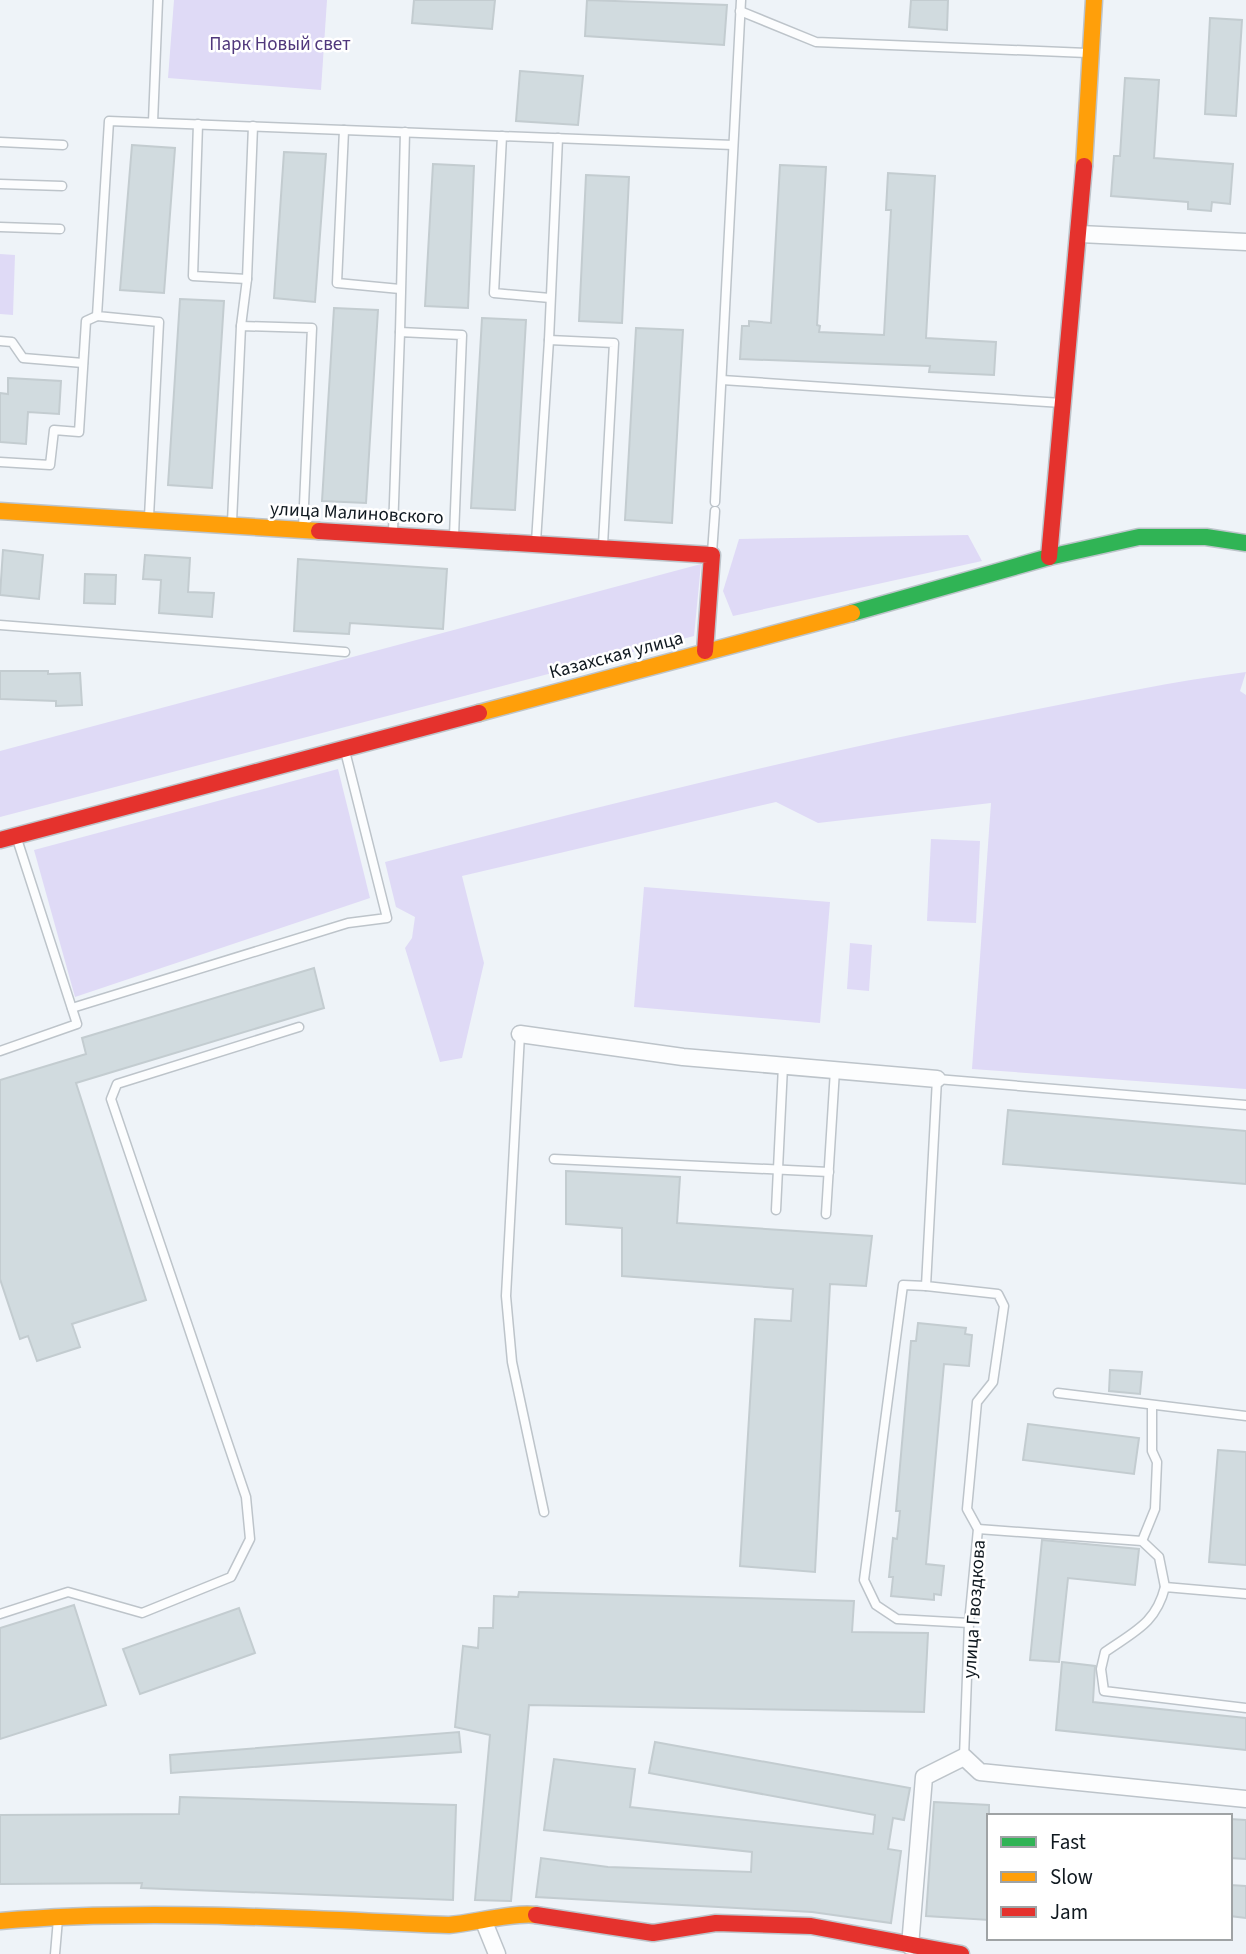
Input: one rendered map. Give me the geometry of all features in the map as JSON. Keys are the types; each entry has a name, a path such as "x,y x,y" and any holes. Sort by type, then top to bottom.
{"street":[{"path":"1049,557 1080,234 1094,0"},
{"path":"1080,234 1246,242"},
{"name":"улица Малиновского","path":"0,511 712,555"},
{"name":"Казахская улица","path":"8,838 1049,557 1139,537 1206,537 1246,543"},
{"path":"705,651 712,555"},
{"path":"520,1034 683,1057 937,1079"},
{"path":"909,1946 924,1777 964,1757 980,1772 1246,1799"},
{"path":"0,1921 58,1916 210,1915 449,1926 484,1923 523,1913 653,1933 716,1923 811,1926 961,1954"},
{"path":"484,1923 497,1954"}],"lane":[{"path":"153,122 158,0"},
{"path":"712,555 740,0"},
{"path":"740,11 816,42 1091,54"},
{"path":"97,316 109,121 733,145"},
{"path":"198,124 194,276 247,279"},
{"path":"232,525 253,126"},
{"path":"344,130 337,284 400,289"},
{"path":"393,535 405,132"},
{"path":"502,136 494,293 550,298"},
{"path":"536,544 558,138"},
{"path":"0,142 64,145"},
{"path":"0,184 62,186"},
{"path":"0,227 60,229"},
{"path":"0,462 50,465 54,430 79,432 86,321 97,316 159,322 149,520"},
{"path":"241,326 312,328 303,530"},
{"path":"400,332 462,335 454,539"},
{"path":"549,340 614,343 603,548"},
{"path":"0,341 12,342 23,358 83,363"},
{"path":"722,380 1062,403"},
{"path":"0,625 345,652"},
{"path":"72,1008 348,923 387,918 344,749"},
{"path":"0,1051 77,1024 8,838"},
{"path":"0,1614 68,1592 142,1613 231,1577 250,1539 246,1497 111,1099 117,1084 299,1027"},
{"path":"520,1034 506,1296 512,1362 544,1512"},
{"path":"776,1210 783,1066"},
{"path":"826,1214 835,1070"},
{"path":"969,1623 897,1619 876,1605 864,1580 903,1284 926,1286 937,1079 1246,1105"},
{"path":"554,1159 829,1172"},
{"name":"улица Гвоздкова","path":"926,1286 998,1294 1004,1306 993,1382 977,1402 967,1509 978,1529 969,1623 964,1757"},
{"path":"1058,1393 1246,1416"},
{"path":"1142,1541 1155,1509 1157,1462 1152,1451 1152,1405"},
{"path":"978,1529 1142,1541 1159,1557 1165,1587 1160,1607 1153,1618 1105,1652 1101,1669 1104,1691 1246,1708"},
{"path":"1165,1587 1246,1594"},
{"path":"55,1954 58,1916"}],"green space":[{"name":"Парк Новый свет","path":"174,0 327,0 321,90 168,78"},
{"path":"0,254 15,255 13,315 0,314"},
{"path":"968,535 982,561 733,616 723,591 739,539"},
{"path":"701,564 694,636 0,817 0,751"},
{"path":"1246,672 1240,691 1246,695 1246,1089 972,1069 991,803 818,823 776,802 462,876 484,963 462,1058 440,1062 405,948 412,938 415,917 396,907 385,862 627,800 951,726 1139,689"},
{"path":"338,769 370,898 75,997 34,850"},
{"path":"931,839 980,841 976,923 927,921"},
{"path":"644,887 830,902 820,1023 634,1007"},
{"path":"850,943 872,945 869,991 847,989"}],"building":[{"path":"414,0 495,0 492,29 412,23"},
{"path":"587,0 727,5 724,45 585,36"},
{"path":"911,0 948,0 947,30 909,27"},
{"path":"1210,18 1242,20 1236,116 1205,114"},
{"path":"520,71 583,76 578,125 516,121"},
{"path":"1125,78 1159,80 1154,158 1233,164 1230,204 1212,202 1211,211 1188,209 1188,202 1111,196 1114,156 1120,156"},
{"path":"132,145 175,148 164,293 120,290"},
{"path":"284,152 326,154 315,302 274,298"},
{"path":"433,164 474,166 468,308 425,306"},
{"path":"780,165 826,167 817,325 820,326 819,332 884,335 891,210 886,210 888,173 935,176 926,338 996,342 994,375 929,372 930,366 740,359 742,326 749,326 749,321 771,323"},
{"path":"586,175 629,177 622,323 579,321"},
{"path":"180,299 224,301 212,488 168,485"},
{"path":"334,308 378,310 366,503 322,501"},
{"path":"482,318 526,320 515,510 471,508"},
{"path":"636,328 683,330 672,523 625,520"},
{"path":"8,378 61,381 59,414 28,412 26,444 0,442 0,393 8,394"},
{"path":"3,550 43,555 39,599 0,595"},
{"path":"145,555 190,558 188,592 214,593 212,617 159,613 161,580 143,579"},
{"path":"298,559 447,569 443,629 350,623 349,634 294,631"},
{"path":"85,574 116,575 115,604 84,603"},
{"path":"0,671 80,673 82,705 56,706 56,701 0,699"},
{"path":"314,968 324,1008 76,1083 146,1300 72,1324 80,1347 37,1361 28,1336 20,1339 0,1279 0,1080 86,1054 82,1038"},
{"path":"1008,1110 1246,1131 1246,1184 1003,1164"},
{"path":"566,1171 680,1177 677,1223 872,1236 866,1286 830,1284 815,1572 740,1566 755,1319 791,1321 793,1289 622,1276 622,1228 566,1224"},
{"path":"918,1323 966,1328 965,1334 972,1335 969,1366 944,1364 926,1564 944,1566 941,1595 934,1594 934,1600 891,1596 893,1577 889,1577 893,1538 897,1539 900,1511 896,1511 911,1341 916,1341"},
{"path":"1110,1370 1142,1372 1140,1394 1109,1391"},
{"path":"1028,1424 1139,1438 1134,1474 1023,1460"},
{"path":"1218,1450 1246,1452 1246,1565 1209,1562"},
{"path":"1042,1540 1139,1549 1135,1585 1068,1578 1059,1662 1030,1660"},
{"path":"519,1592 854,1601 852,1632 928,1633 924,1712 529,1705 511,1901 475,1900 490,1735 455,1727 463,1646 478,1648 479,1628 493,1628 494,1596 518,1597"},
{"path":"74,1605 106,1705 0,1739 0,1628"},
{"path":"239,1608 255,1653 140,1694 123,1649"},
{"path":"1062,1662 1095,1666 1093,1702 1246,1718 1246,1750 1056,1730"},
{"path":"459,1732 461,1752 171,1773 170,1755"},
{"path":"655,1742 910,1788 904,1820 893,1818 888,1849 901,1851 891,1923 812,1912 536,1897 541,1858 608,1867 751,1872 752,1852 544,1830 554,1759 635,1769 630,1807 873,1834 875,1815 649,1773"},
{"path":"180,1797 456,1805 453,1900 141,1888 142,1883 0,1884 0,1815 179,1814"},
{"path":"934,1802 989,1805 987,1920 926,1916"},
{"path":"1232,1819 1246,1820 1246,1859 1232,1858"},
{"path":"1232,1885 1246,1886 1246,1918 1232,1916"}],"traffic: fast":[{"path":"852,613 1049,557 1139,537 1206,537 1246,543"}],"traffic: slow":[{"path":"1084,166 1094,0"},
{"path":"0,511 319,531"},
{"path":"479,713 852,613"},
{"path":"0,1921 168,1915 449,1925 517,1915 536,1915"}],"traffic: jam":[{"path":"1049,557 1084,166"},
{"path":"319,531 712,555 705,651"},
{"path":"0,840 479,713"},
{"path":"536,1915 653,1933 716,1923 811,1926 961,1954"}]}
